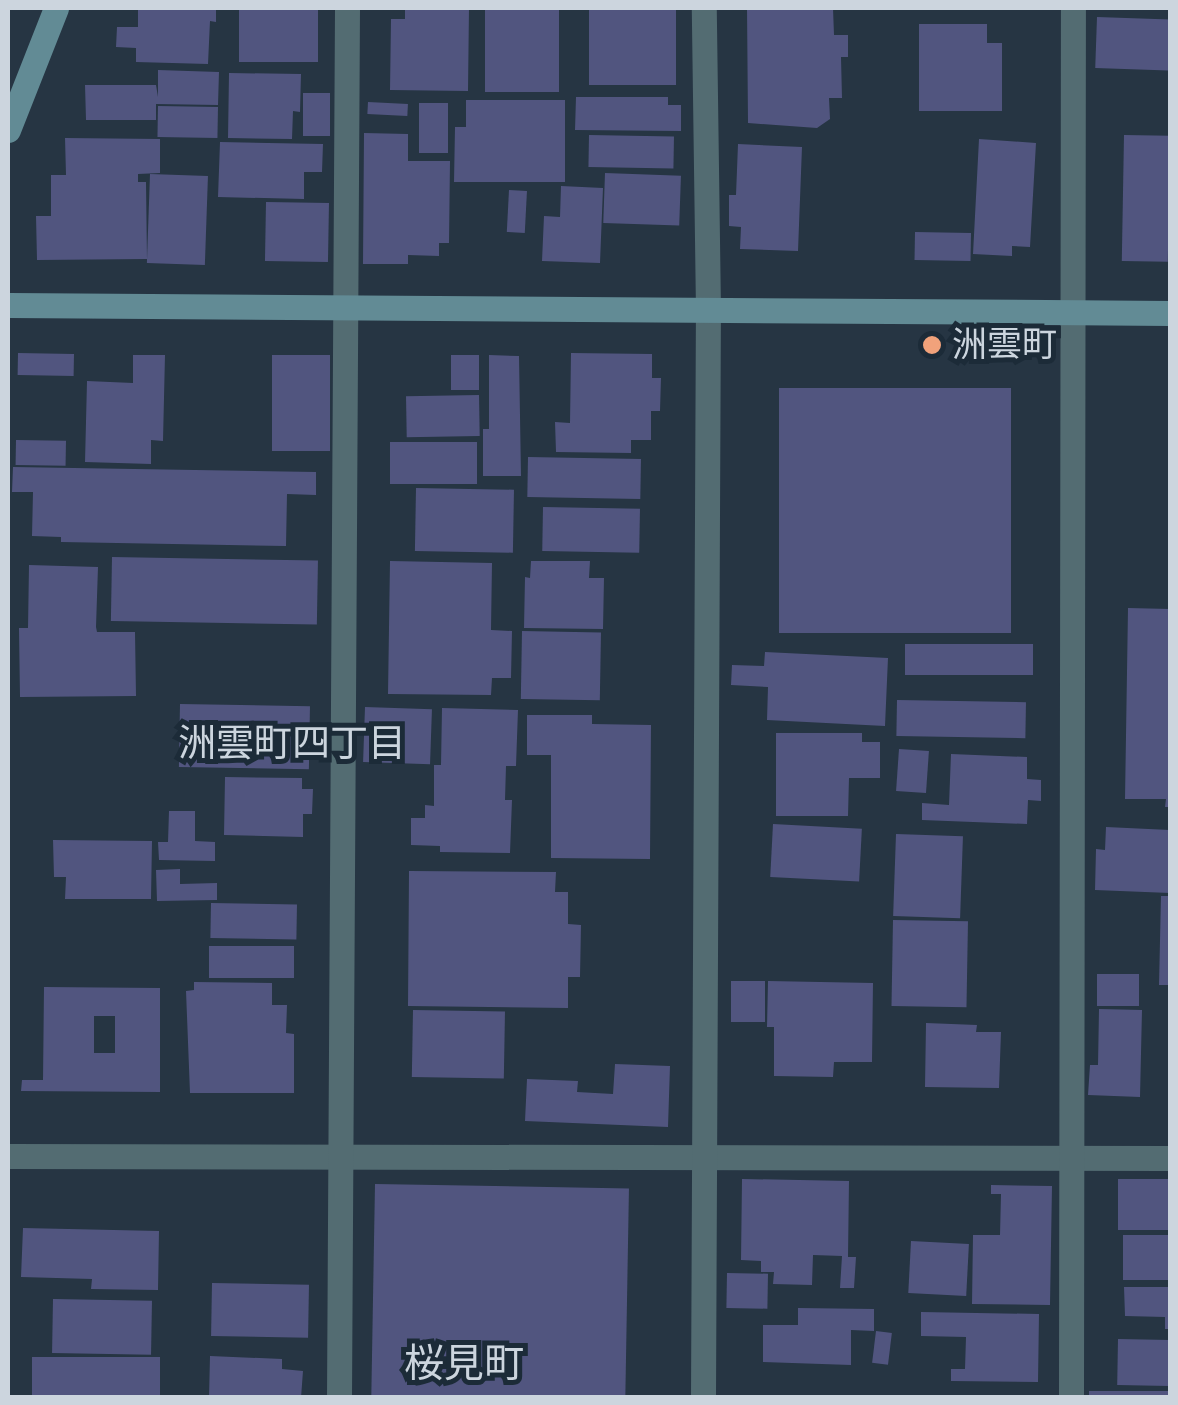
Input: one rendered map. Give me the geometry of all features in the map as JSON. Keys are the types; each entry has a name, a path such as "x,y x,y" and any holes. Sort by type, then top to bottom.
{"street":[{"path":"8,130 56,8"},
{"path":"339,1398 348,8"},
{"path":"703,1398 708,311 704,8"},
{"path":"1072,1398 1076,313 1073,8"},
{"path":"8,305 1170,313"},
{"path":"8,1156 1170,1158"}],"building":[{"path":"138,8 216,8 216,22 210,21 208,64 136,62 136,48 116,47 117,27 138,27"},
{"path":"239,8 318,8 318,62 239,62"},
{"path":"405,8 469,8 468,91 390,90 391,19 405,19"},
{"path":"485,8 559,8 559,92 485,92"},
{"path":"589,8 676,8 676,85 589,85"},
{"path":"747,8 833,8 834,35 848,35 848,57 841,57 842,98 829,98 830,119 817,128 748,123"},
{"path":"1097,17 1170,20 1168,71 1095,68"},
{"path":"919,24 987,24 987,43 1002,43 1002,111 919,111"},
{"path":"158,70 219,72 218,105 156,104 156,120 86,120 85,85 156,85 158,97"},
{"path":"229,73 301,74 300,112 293,111 292,139 228,138"},
{"path":"303,93 330,93 330,136 303,136"},
{"path":"576,97 668,97 668,105 681,105 681,131 575,130"},
{"path":"466,100 565,100 565,182 454,182 455,127 466,127"},
{"path":"368,102 408,104 407,116 367,114"},
{"path":"419,103 448,103 448,153 419,153"},
{"path":"158,106 218,107 217,138 157,137"},
{"path":"364,133 408,134 408,161 450,161 449,243 439,243 439,256 408,255 408,264 363,264"},
{"path":"589,135 674,136 673,168 588,167"},
{"path":"1124,135 1170,136 1168,262 1122,261"},
{"path":"65,138 160,139 160,173 138,174 138,182 146,182 147,259 37,260 36,216 51,216 51,175 66,175"},
{"path":"979,139 1036,143 1030,247 1012,246 1012,256 973,254"},
{"path":"220,142 323,144 322,172 304,172 304,199 218,197"},
{"path":"738,144 802,147 798,251 740,249 741,227 729,226 729,195 736,195"},
{"path":"605,173 681,176 679,226 603,223"},
{"path":"150,174 208,176 205,265 147,263"},
{"path":"561,186 603,188 600,263 542,261 544,216 560,217"},
{"path":"509,190 527,191 525,233 507,232"},
{"path":"266,202 329,203 328,262 265,261"},
{"path":"915,232 971,233 971,261 915,260"},
{"path":"18,353 74,354 74,376 18,375"},
{"path":"571,353 652,354 652,378 661,378 660,411 651,411 651,440 631,440 631,453 556,452 555,422 570,423"},
{"path":"133,355 165,355 163,441 151,440 151,464 85,462 87,381 133,383"},
{"path":"272,355 330,355 330,451 272,451"},
{"path":"451,355 479,355 479,390 451,390"},
{"path":"489,355 519,356 521,476 483,476 483,429 489,429"},
{"path":"779,388 1011,388 1011,633 779,633"},
{"path":"479,395 480,436 407,437 406,396"},
{"path":"16,440 66,441 66,466 16,465"},
{"path":"390,442 477,442 477,484 390,484"},
{"path":"528,457 641,459 640,499 527,497"},
{"path":"13,467 316,472 316,495 287,494 286,546 61,542 61,537 32,536 33,492 12,492"},
{"path":"416,488 514,490 513,553 415,551"},
{"path":"543,507 640,509 639,553 542,551"},
{"path":"112,557 318,561 317,625 111,621"},
{"path":"390,561 492,563 491,630 512,631 511,678 492,678 491,695 388,694"},
{"path":"531,561 590,561 589,578 604,578 603,629 524,628 525,577 530,578"},
{"path":"29,565 98,567 97,632 135,632 136,696 20,697 19,628 28,628"},
{"path":"1128,608 1170,609 1170,807 1165,807 1166,799 1125,799"},
{"path":"522,631 601,632 600,700 521,699"},
{"path":"905,644 1033,644 1033,675 905,675"},
{"path":"765,652 888,658 885,726 767,720 768,687 731,685 732,665 764,666"},
{"path":"897,700 1026,702 1025,738 896,736"},
{"path":"180,704 310,706 309,769 179,767"},
{"path":"365,707 432,709 430,764 363,762"},
{"path":"442,708 518,710 516,766 506,766 505,800 512,800 510,853 440,852 440,846 411,845 411,818 425,818 425,805 434,806 434,765 441,765"},
{"path":"527,715 592,715 592,724 651,725 650,859 551,858 551,755 527,755"},
{"path":"776,733 862,733 862,742 880,742 880,778 849,778 848,816 776,816"},
{"path":"899,749 929,751 926,793 896,791"},
{"path":"951,754 1027,757 1027,779 1041,780 1041,801 1028,800 1027,824 922,820 922,803 949,805"},
{"path":"225,777 302,778 302,789 313,789 312,814 303,814 303,837 224,835"},
{"path":"169,811 195,811 195,841 215,842 215,861 159,860 158,842 168,842"},
{"path":"773,824 862,829 859,882 770,877"},
{"path":"1106,827 1170,830 1170,893 1095,890 1096,849 1105,850"},
{"path":"896,834 963,836 960,918 893,916"},
{"path":"53,840 152,841 151,899 65,899 66,877 54,877"},
{"path":"180,869 180,884 217,883 217,900 157,901 156,870"},
{"path":"409,871 556,872 555,892 568,892 568,924 581,925 580,977 568,977 568,1008 408,1006"},
{"path":"1161,896 1170,896 1170,985 1159,985"},
{"path":"211,903 297,905 296,939 210,938"},
{"path":"893,920 968,921 966,1007 891,1006"},
{"path":"209,946 294,946 294,978 209,978"},
{"path":"1097,974 1139,974 1139,1006 1097,1006"},
{"path":"731,981 765,981 765,1022 731,1022"},
{"path":"768,981 873,983 872,1062 834,1062 833,1077 774,1076 774,1027 767,1027"},
{"path":"194,982 272,983 272,1005 287,1005 286,1033 294,1034 294,1093 190,1093 186,991 194,990"},
{"path":"44,987 160,988 160,1092 21,1091 22,1080 43,1080","holes":["94,1016 115,1016 115,1053 94,1053"]},
{"path":"1099,1009 1142,1010 1140,1097 1088,1095 1090,1065 1098,1065"},
{"path":"413,1010 505,1012 504,1079 412,1077"},
{"path":"926,1023 977,1025 976,1032 1001,1032 999,1088 925,1087"},
{"path":"615,1064 670,1066 668,1127 525,1121 527,1079 578,1081 577,1092 613,1094"},
{"path":"742,1179 849,1181 848,1257 856,1257 854,1288 840,1288 842,1256 813,1255 812,1285 773,1284 774,1272 761,1272 761,1261 741,1260"},
{"path":"1118,1179 1170,1179 1170,1230 1118,1230"},
{"path":"375,1184 629,1188 625,1398 371,1398"},
{"path":"991,1185 1052,1186 1050,1305 972,1304 973,1235 1000,1235 1001,1194 991,1194"},
{"path":"23,1228 159,1231 158,1290 91,1289 92,1279 21,1277"},
{"path":"1123,1235 1170,1235 1170,1280 1123,1280"},
{"path":"911,1241 969,1244 966,1296 908,1293"},
{"path":"727,1273 768,1274 767,1309 726,1308"},
{"path":"212,1283 309,1285 308,1338 211,1336"},
{"path":"1124,1287 1170,1287 1170,1329 1165,1329 1165,1317 1125,1316"},
{"path":"53,1299 152,1301 151,1355 52,1353"},
{"path":"798,1308 874,1309 874,1331 851,1330 851,1365 763,1362 763,1325 798,1325"},
{"path":"921,1312 1039,1314 1038,1382 951,1381 951,1369 965,1369 966,1337 921,1336"},
{"path":"876,1331 892,1333 888,1365 872,1363"},
{"path":"1118,1339 1170,1340 1169,1386 1117,1385"},
{"path":"210,1356 282,1359 282,1369 303,1371 301,1398 209,1398"},
{"path":"32,1357 160,1357 160,1398 32,1398"},
{"path":"1089,1391 1170,1391 1170,1398 1089,1398"}],"place":[{"name":"洲雲町","path":"932,345"}],"district":[{"name":"洲雲町四丁目","path":"292,744"},
{"name":"桜見町","path":"464,1364"}]}
